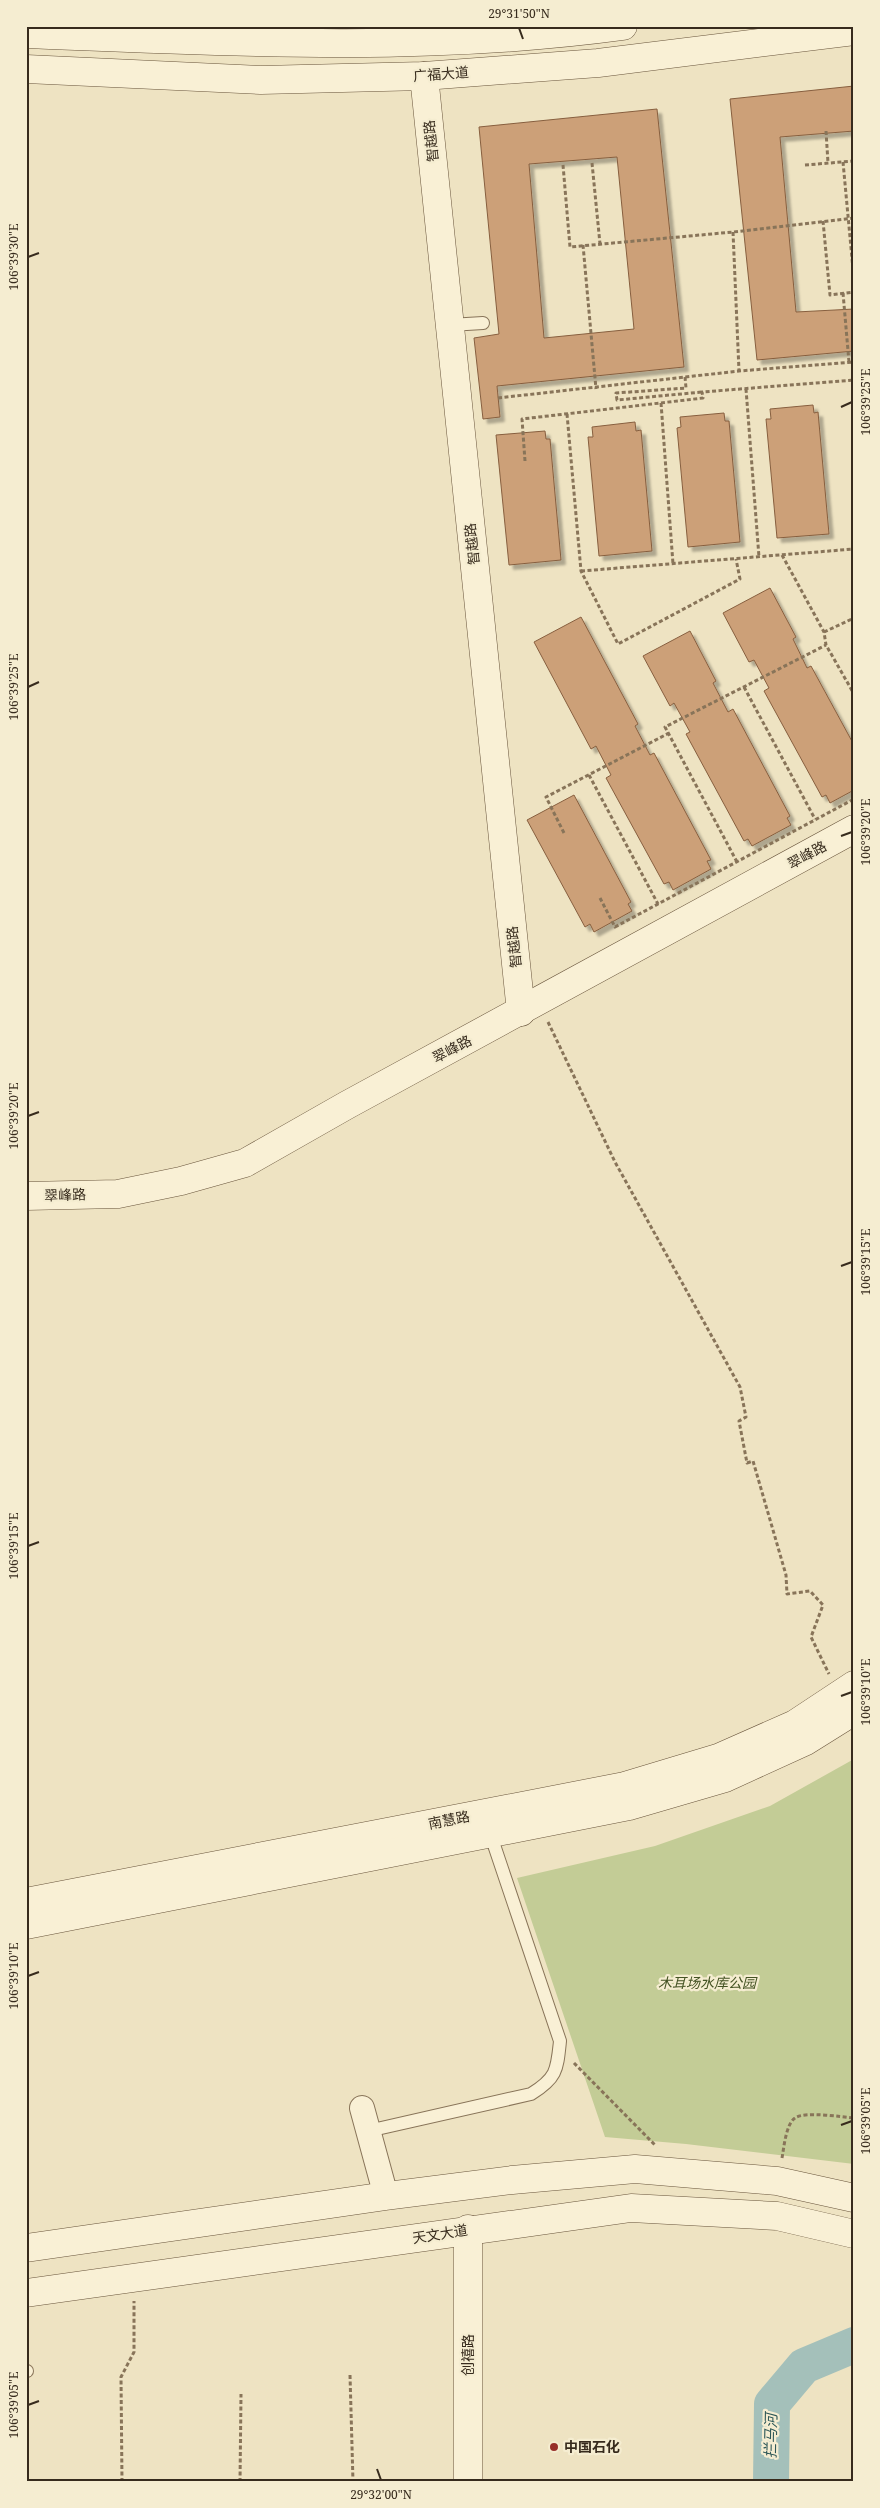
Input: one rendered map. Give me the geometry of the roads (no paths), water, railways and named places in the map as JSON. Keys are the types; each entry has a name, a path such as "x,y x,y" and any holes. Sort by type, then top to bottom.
{"main road":[{"path":"26,34 262,43 623,26"},
{"name":"广福大道","path":"26,69 262,80 424,76 598,63 854,31"},
{"name":"智越路","path":"424,76 450,325 530,1007"},
{"name":"翠峰路","path":"26,1196 118,1194 181,1181 245,1163 347,1105 854,829"},
{"name":"南慧路","path":"26,1902 625,1786 718,1758 795,1724 842,1680"},
{"name":"南慧路","path":"26,1924 629,1806 725,1778 806,1741 854,1711"},
{"path":"26,2248 386,2196 512,2180 635,2169 777,2181 854,2198"},
{"name":"天文大道","path":"26,2293 468,2229 631,2208 777,2216 854,2234"},
{"name":"创禧路","path":"468,2229 468,2482"}],"street":[{"path":"362,2108 386,2196"}],"lane":[{"path":"450,325 484,323"},
{"path":"368,2131 531,2094 548,2083 558,2065 560,2041 490,1833"}],"waterway":[{"name":"拦马河","path":"771,2482 772,2404 804,2366 854,2345"}],"place":[{"name":"中国石化","path":"554,2447"}],"park label":[{"name":"木耳场水库公园","path":"707,1983"}]}
